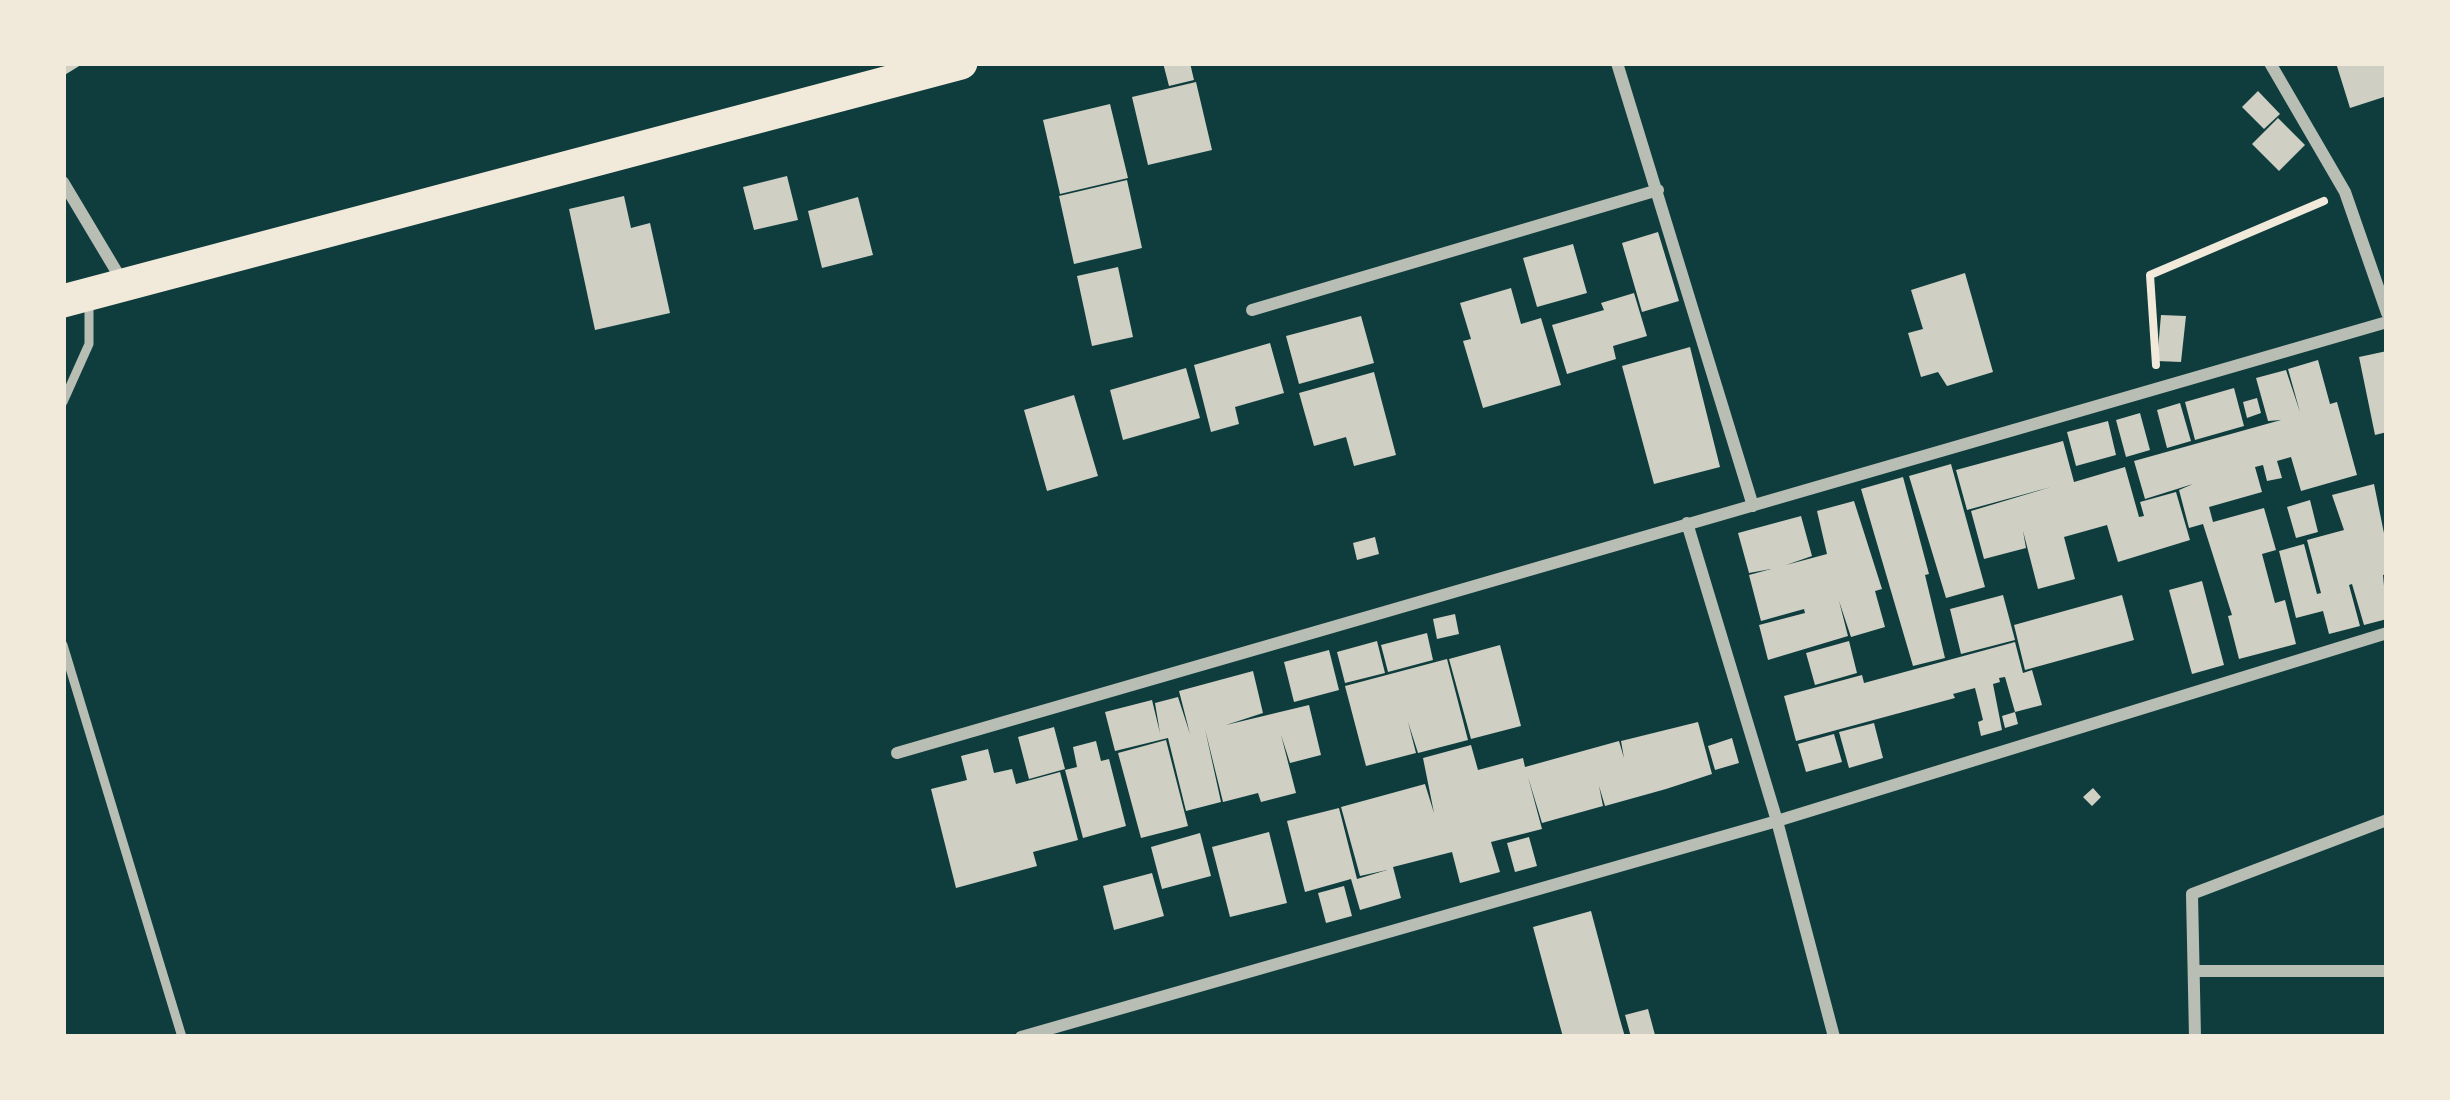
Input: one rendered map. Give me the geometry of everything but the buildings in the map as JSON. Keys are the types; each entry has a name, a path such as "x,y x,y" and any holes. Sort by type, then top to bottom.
{"highway":[{"path":"76,297 961,63"}],"street":[{"path":"1617,63 1753,506"},
{"path":"2270,63 2345,192 2387,313"},
{"path":"63,182 124,284"},
{"path":"1252,310 1658,190"},
{"path":"896,753 2387,322"},
{"path":"1687,523 1777,821 1834,1037"},
{"path":"1021,1037 1777,821 2387,633"},
{"path":"2195,1037 2192,894 2387,820"},
{"path":"2194,970 2387,970"}],"lane":[{"path":"63,402 89,344 76,297"},
{"path":"63,645 182,1037"}],"path":[{"path":"2156,390 2150,275 2345,192"}]}
